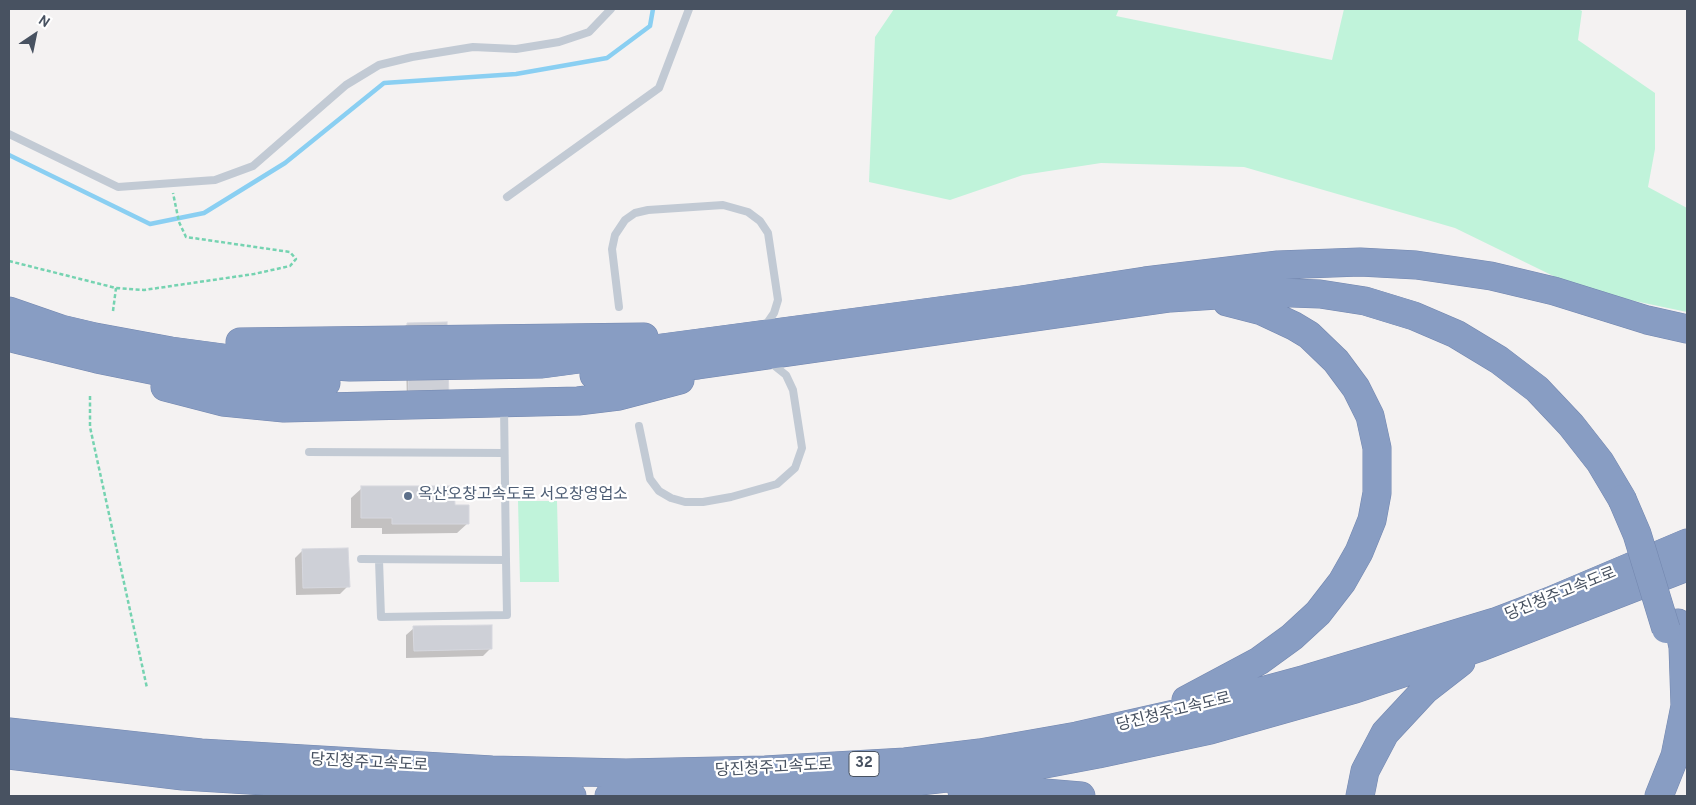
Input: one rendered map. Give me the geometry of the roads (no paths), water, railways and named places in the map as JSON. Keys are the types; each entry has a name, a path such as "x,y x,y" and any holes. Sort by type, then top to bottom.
{"highway":[{"path":"12,338 97,360 176,375 247,381 325,383 563,378 649,371 753,345 1231,271 1278,265 1342,262 1386,262 1439,267 1527,284 1687,329"},
{"path":"1231,271 1294,273 1353,282 1402,297 1471,328 1517,356 1562,394 1603,443 1628,496 1656,548 1672,626 1670,708 1660,756 1644,796"},
{"path":"9,311 69,331 171,352 238,360 350,367 560,363 753,345 1170,298 1265,292 1320,294 1381,305 1435,324 1500,360 1536,389 1586,441 1628,496"},
{"path":"1134,723 1240,672 1271,652 1304,626 1330,599 1350,569 1369,528 1377,493 1378,455 1370,416 1356,388 1323,347 1294,326 1262,311 1230,302 1170,298"},
{"path":"12,338 168,388 239,404 284,408 504,404 578,401 619,396 659,387 753,345"},
{"name":"당진청주고속도로","path":"9,732 131,747 272,758 482,770 626,773 765,770 905,762 1026,746 1206,706 1448,637 1550,601 1687,543"},
{"name":"당진청주고속도로","path":"609,796 833,789 1008,771 1210,730 1310,703 1492,643 1687,567"},
{"path":"1659,796 1675,756 1684,706 1683,647 1672,626"},
{"path":"1360,796 1369,759 1376,745 1395,720 1439,678 1492,643"},
{"name":"당진청주고속도로","path":"9,755 183,776 406,790 572,796"},
{"path":"833,789 1033,792 1081,796"}],"lane":[{"path":"9,134 118,187 215,180 253,166 346,85 379,65 412,57 473,47 516,49 559,42 590,32 611,9"},
{"path":"507,197 659,88 689,9"},
{"path":"619,307 612,249 615,235 625,220 635,214 648,210 705,204 731,206 743,209 757,218 766,229 770,240 778,300 772,317 753,345 781,369 794,390 802,448 795,468 782,480 770,486 731,497 702,502 685,502 671,498 659,491 650,479 639,426"},
{"path":"379,560 381,617 507,614 504,404"},
{"path":"309,452 504,453"},
{"path":"361,559 506,560"}],"waterway":[{"path":"9,155 150,224 204,213 285,163 384,83 516,74 607,58 650,26 653,9"}],"place":[{"name":"옥산오창고속도로 서오창영업소","path":"408,496"}]}
